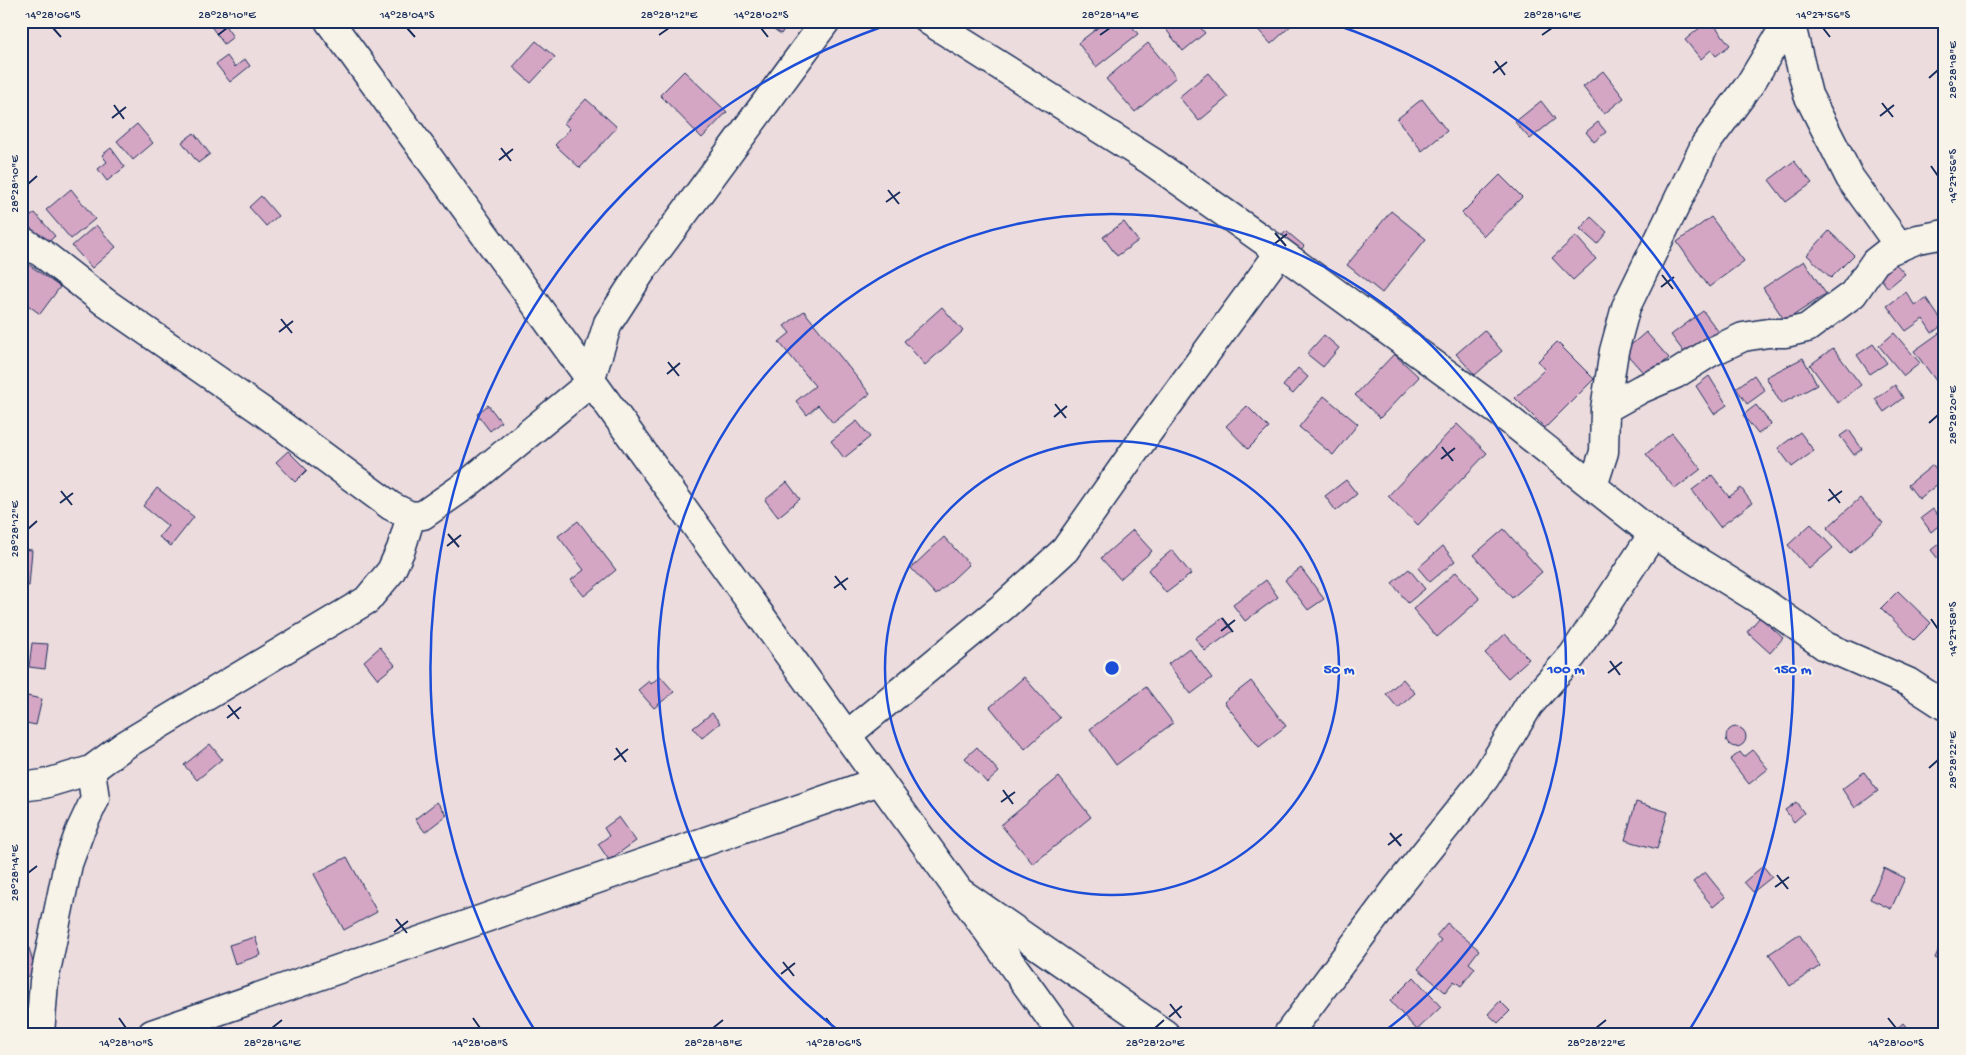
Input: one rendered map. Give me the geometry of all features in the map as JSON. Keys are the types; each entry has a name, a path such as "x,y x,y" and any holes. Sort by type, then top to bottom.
{"street":[{"path":"329,21 590,379 1062,1034"},
{"path":"21,240 43,254 106,303 262,411 391,506 411,516 423,515 466,485 589,384 608,323 641,272 826,21"},
{"path":"929,21 1151,160 1502,414 1654,534 1763,602 1825,646 1908,682 1945,706"},
{"path":"1593,486 1604,452 1605,409 1614,351 1626,307 1705,146 1750,84 1789,21"},
{"path":"1789,21 1808,96 1850,178 1900,247"},
{"path":"1605,409 1676,374 1711,352 1743,337 1768,333 1786,333 1807,328 1853,294 1875,262 1889,251 1918,239 1945,234"},
{"path":"847,735 1005,605 1065,550 1280,252"},
{"path":"21,787 44,784 91,770 125,745 367,600 391,571 404,541 411,516"},
{"path":"1288,1034 1396,889 1485,778 1530,705 1573,655 1654,534"},
{"path":"40,1034 44,981 68,864 80,831 95,799 91,770"},
{"path":"152,1034 879,781"},
{"path":"961,892 1165,1034"}],"building":[{"path":"214,21 222,21 233,37 224,44 210,25"},
{"path":"762,21 789,21 781,34"},
{"path":"1096,21 1128,21 1138,34 1096,67 1078,43 1100,26"},
{"path":"1172,21 1195,21 1205,33 1183,51 1164,27"},
{"path":"1256,21 1296,21 1271,44 1253,24"},
{"path":"1708,21 1711,21 1730,45 1716,56 1711,50 1701,59 1685,40"},
{"path":"536,41 555,57 531,83 513,67"},
{"path":"1148,43 1176,77 1135,112 1106,79"},
{"path":"227,56 235,67 245,59 250,66 230,82 216,64"},
{"path":"684,71 727,112 702,138 660,95"},
{"path":"1603,71 1624,98 1604,114 1583,87"},
{"path":"1208,73 1228,97 1199,121 1179,97"},
{"path":"586,99 617,127 580,168 555,145 570,129 564,123"},
{"path":"1422,99 1447,131 1422,151 1397,119"},
{"path":"1541,101 1555,119 1530,139 1515,122"},
{"path":"1598,122 1606,132 1594,142 1586,132"},
{"path":"137,124 153,143 133,160 117,141"},
{"path":"194,133 210,154 198,163 182,142"},
{"path":"111,148 125,167 107,181 98,169 107,162 102,155"},
{"path":"1794,161 1812,183 1786,202 1769,180"},
{"path":"1500,175 1522,197 1484,236 1462,213"},
{"path":"71,189 95,219 71,239 46,210"},
{"path":"261,196 278,216 266,226 249,207"},
{"path":"1391,211 1426,239 1382,293 1347,265"},
{"path":"35,213 55,236 45,245 24,221"},
{"path":"1591,217 1607,232 1597,244 1580,229"},
{"path":"1711,217 1744,261 1709,287 1677,242"},
{"path":"1124,222 1138,241 1117,256 1103,237"},
{"path":"96,225 116,247 92,268 72,246"},
{"path":"1286,231 1304,246 1296,256 1278,241"},
{"path":"1829,231 1854,255 1831,278 1807,255"},
{"path":"1576,236 1596,259 1573,280 1552,258"},
{"path":"21,259 60,287 40,314 21,300"},
{"path":"1804,261 1826,294 1785,321 1763,288"},
{"path":"1894,262 1905,274 1888,288 1878,275"},
{"path":"1906,292 1915,306 1926,298 1944,324 1932,333 1923,319 1906,331 1887,306"},
{"path":"942,307 963,331 925,365 904,341"},
{"path":"804,311 870,394 833,423 818,405 807,415 796,401 815,386 779,342 790,333 784,326"},
{"path":"1703,311 1721,335 1689,359 1671,335"},
{"path":"1945,329 1945,393 1914,351"},
{"path":"1484,330 1502,351 1475,375 1456,354"},
{"path":"1646,332 1669,358 1647,377 1624,351"},
{"path":"1894,333 1920,363 1904,376 1879,346"},
{"path":"1324,335 1339,348 1323,367 1307,354"},
{"path":"1557,342 1594,379 1545,428 1515,398 1545,369 1538,361"},
{"path":"1873,344 1887,363 1870,374 1857,355"},
{"path":"1833,348 1861,385 1838,403 1810,365"},
{"path":"1394,354 1419,377 1380,418 1355,395"},
{"path":"1803,358 1817,385 1781,404 1766,377"},
{"path":"1298,368 1308,377 1293,394 1283,386"},
{"path":"1754,375 1765,391 1747,404 1736,388"},
{"path":"1709,376 1727,405 1714,414 1696,386"},
{"path":"1895,385 1903,398 1884,412 1875,399"},
{"path":"1324,396 1358,424 1333,455 1299,427"},
{"path":"488,405 501,422 490,431 477,414"},
{"path":"1756,405 1771,424 1758,434 1743,415"},
{"path":"1247,406 1269,428 1248,449 1226,426"},
{"path":"857,421 870,437 844,458 831,441"},
{"path":"1457,424 1487,453 1418,525 1388,496"},
{"path":"1849,430 1862,449 1854,455 1840,436"},
{"path":"1800,432 1814,451 1792,467 1778,448"},
{"path":"1672,433 1701,469 1675,489 1646,454"},
{"path":"288,451 307,470 295,482 276,462"},
{"path":"1933,465 1944,479 1919,499 1908,485"},
{"path":"1712,475 1729,497 1741,488 1752,503 1720,527 1692,490"},
{"path":"1346,480 1357,494 1336,511 1325,496"},
{"path":"787,482 800,499 778,517 765,500"},
{"path":"157,488 194,517 171,546 159,537 168,526 143,506"},
{"path":"1860,498 1883,523 1850,553 1827,528"},
{"path":"1933,509 1943,522 1931,532 1921,518"},
{"path":"578,521 616,570 584,596 571,580 584,570 558,536"},
{"path":"1811,524 1833,548 1809,569 1788,545"},
{"path":"1504,529 1542,572 1512,598 1474,555"},
{"path":"1133,530 1152,551 1120,579 1101,558"},
{"path":"944,537 969,564 936,595 911,568"},
{"path":"1945,539 1945,564 1943,565 1931,550"},
{"path":"1443,546 1455,561 1430,582 1418,568"},
{"path":"21,549 32,550 29,586 21,585"},
{"path":"1172,550 1191,574 1166,593 1148,570"},
{"path":"1301,568 1324,599 1308,610 1285,580"},
{"path":"1409,569 1425,589 1408,603 1392,583"},
{"path":"1456,572 1480,599 1437,637 1413,609"},
{"path":"1266,580 1278,597 1245,621 1233,605"},
{"path":"1898,591 1931,623 1914,640 1881,608"},
{"path":"1760,617 1783,638 1770,653 1747,632"},
{"path":"1223,618 1233,631 1205,651 1195,638"},
{"path":"1505,634 1529,659 1508,678 1485,653"},
{"path":"32,643 48,644 45,669 29,667"},
{"path":"380,647 395,665 378,679 364,661"},
{"path":"1189,648 1212,678 1191,694 1168,664"},
{"path":"660,676 674,692 654,708 638,690 649,681 651,684"},
{"path":"1024,677 1060,718 1025,749 990,707"},
{"path":"1403,679 1415,693 1398,708 1386,694"},
{"path":"1251,681 1286,726 1259,747 1224,702"},
{"path":"1146,687 1173,723 1116,765 1090,729"},
{"path":"27,696 42,699 36,725 21,722"},
{"path":"712,713 720,723 702,738 693,728"},
{"path":"1736,727 1743,730 1746,737 1743,744 1736,747 1729,744 1726,737 1729,730"},
{"path":"210,744 222,759 197,780 184,765"},
{"path":"977,747 999,772 987,783 965,758"},
{"path":"1753,750 1768,769 1749,784 1730,760 1740,752 1744,757"},
{"path":"1864,772 1878,791 1855,808 1842,789"},
{"path":"1059,777 1091,817 1033,864 1001,825"},
{"path":"437,802 447,815 425,832 415,819"},
{"path":"1636,802 1668,812 1657,849 1625,840"},
{"path":"1796,802 1804,813 1794,822 1785,810"},
{"path":"619,817 636,841 609,860 598,844 609,836 604,828"},
{"path":"347,857 377,912 344,930 314,874"},
{"path":"1763,866 1772,877 1753,892 1744,882"},
{"path":"1884,868 1905,878 1891,909 1870,899"},
{"path":"1705,872 1725,897 1713,907 1693,882"},
{"path":"1447,923 1479,950 1469,963 1475,968 1461,986 1454,981 1445,992 1418,969 1441,940 1436,936"},
{"path":"1799,934 1820,966 1790,986 1769,954"},
{"path":"1945,935 1945,963 1935,958"},
{"path":"255,937 261,955 235,964 229,945"},
{"path":"28,944 36,974 21,978 21,946"},
{"path":"1414,977 1441,1007 1417,1030 1390,1001"},
{"path":"1500,1001 1510,1011 1498,1023 1488,1014"},
{"path":"1903,1023 1912,1034 1891,1034"}]}
